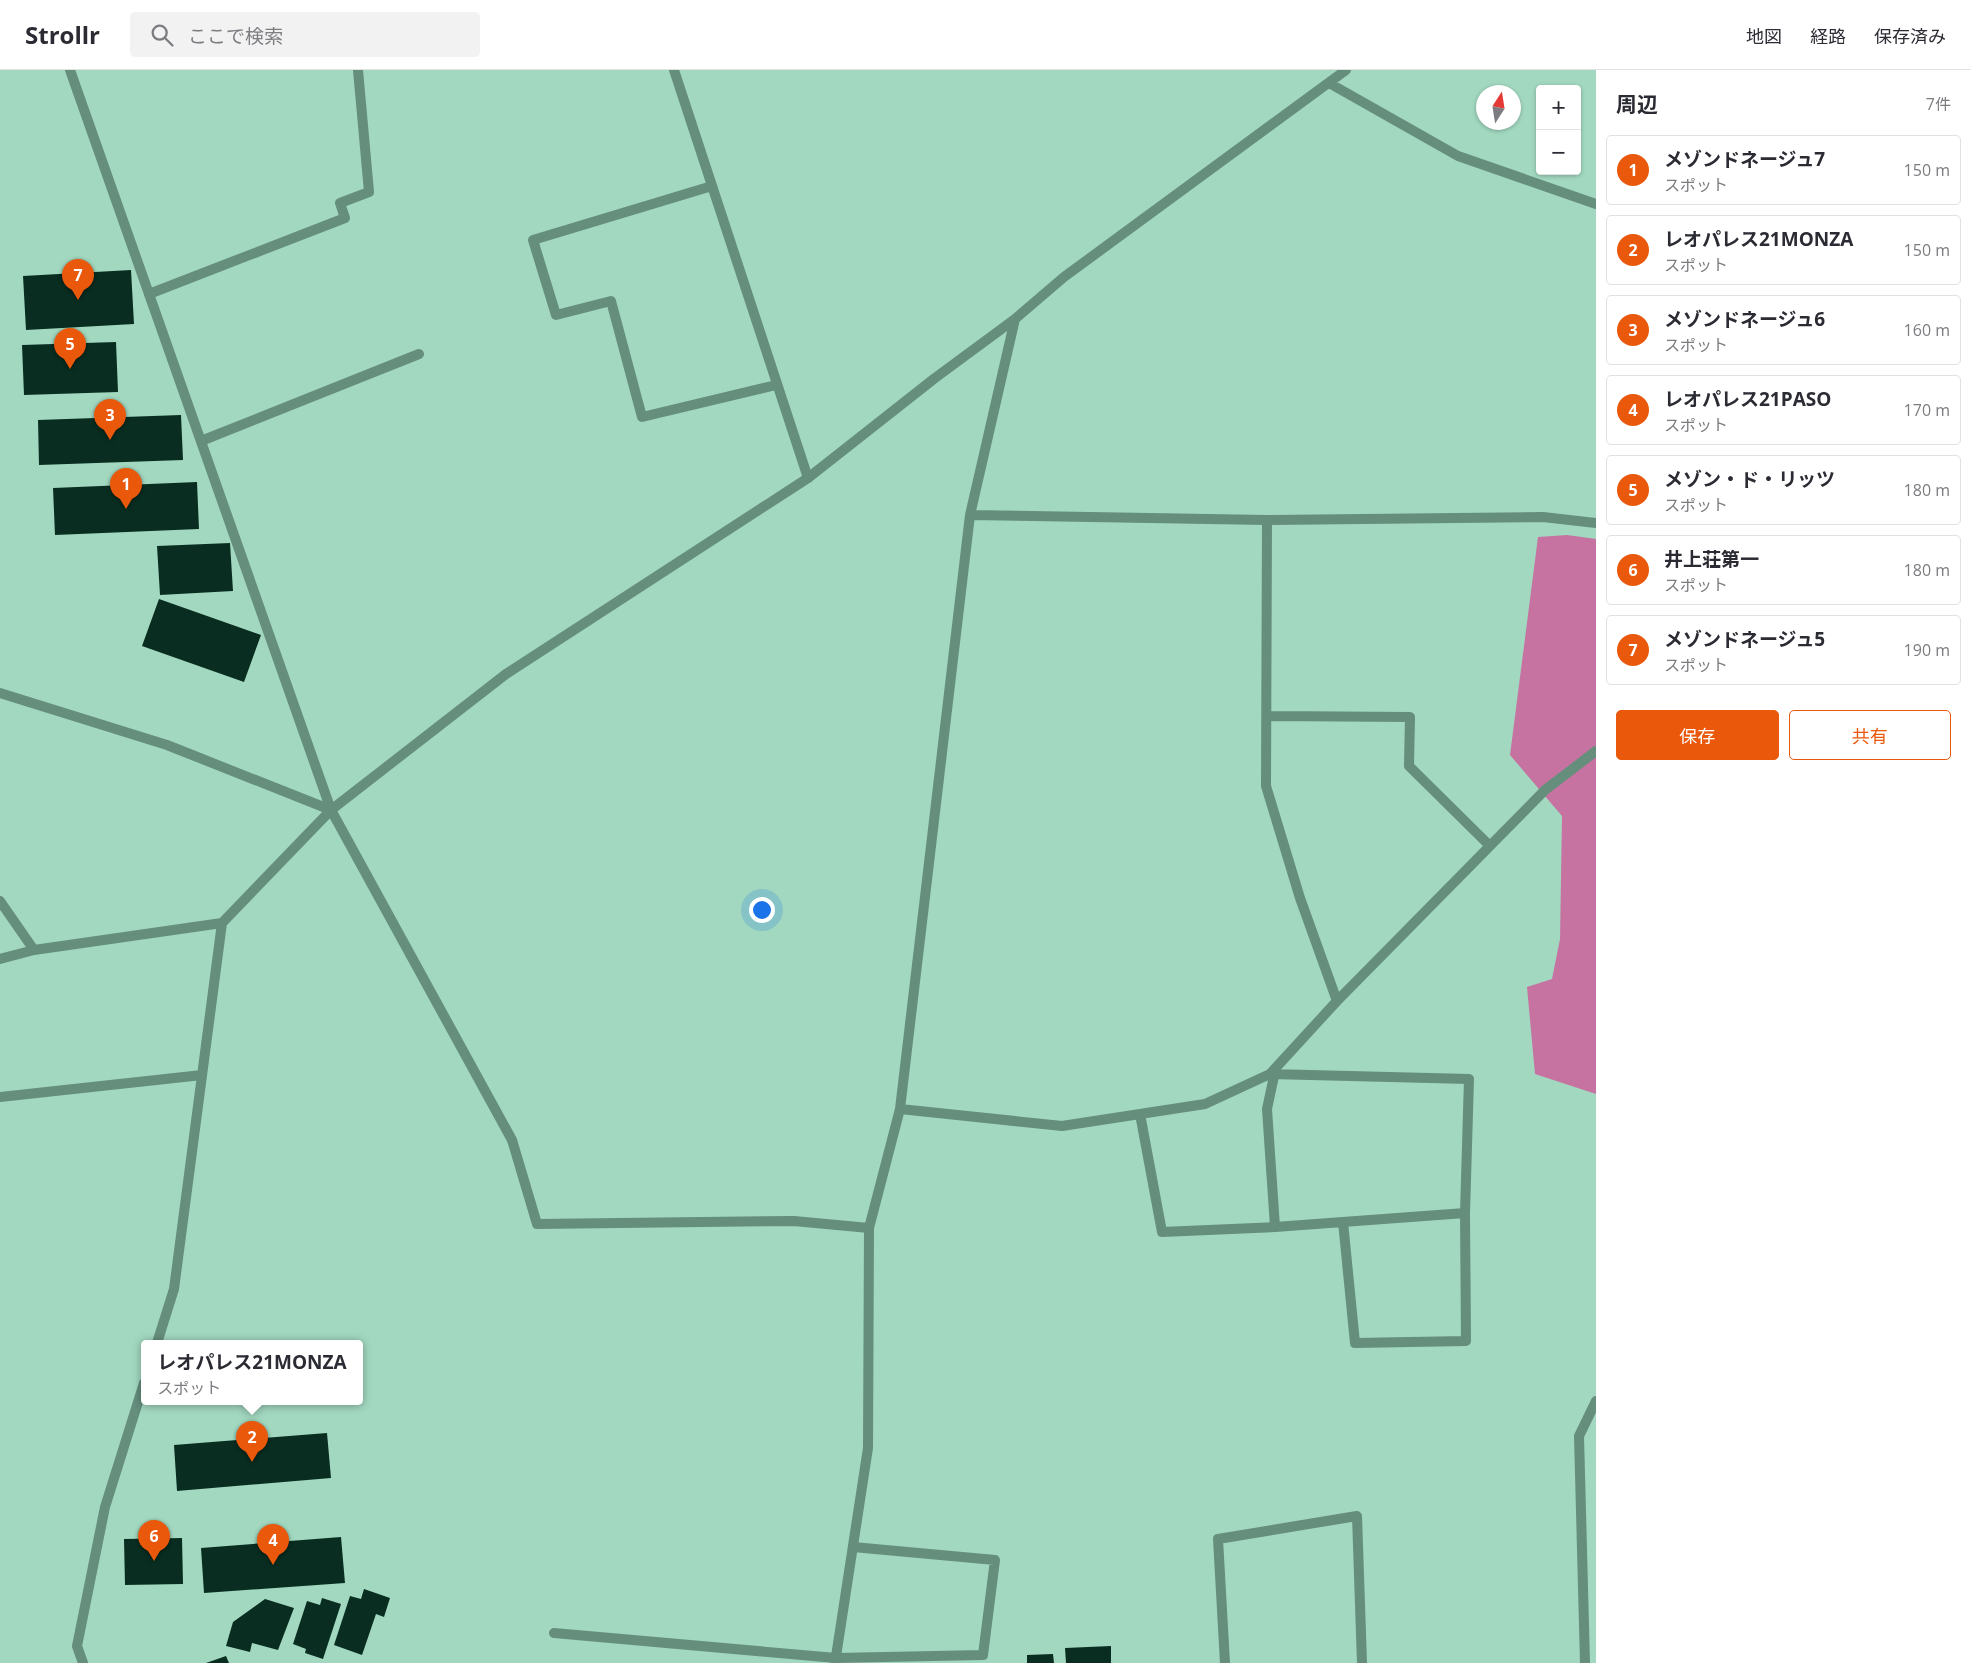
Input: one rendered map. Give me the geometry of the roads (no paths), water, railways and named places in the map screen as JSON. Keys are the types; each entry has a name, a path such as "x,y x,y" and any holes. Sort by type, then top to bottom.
{"street":[{"path":"70,70 332,810 512,1140 536,1224 794,1221 869,1228"},
{"path":"149,294 345,218 340,203 369,192 358,70"},
{"path":"674,70 808,478"},
{"path":"158,1340 174,1290 222,923 332,810 506,674 808,478 935,378 1015,319 1064,277 1346,70"},
{"path":"1329,83 1458,156 1596,204"},
{"path":"712,186 534,240 556,315 610,301 642,417 776,385"},
{"path":"836,1660 868,1448 869,1228 900,1109 970,515 1015,319"},
{"path":"200,440 419,354"},
{"path":"970,515 1267,520 1543,517 1596,523"},
{"path":"1267,520 1268,716 1266,786 1300,898 1337,1001"},
{"path":"0,693 167,745 332,810"},
{"path":"1268,716 1410,716 1409,766 1490,846"},
{"path":"900,1109 1062,1126 1205,1104 1270,1074 1337,1001 1545,790 1596,752"},
{"path":"0,901 34,950"},
{"path":"0,959 34,950 222,923"},
{"path":"1270,1074 1469,1079 1465,1213 1466,1341 1355,1343 1343,1222"},
{"path":"1270,1074 1274,1076 1267,1108 1275,1227"},
{"path":"0,1097 202,1075"},
{"path":"1140,1114 1162,1232 1275,1227 1465,1213"},
{"path":"83,1663 77,1646 105,1507 141,1393"},
{"path":"1584,1663 1579,1436 1596,1401"},
{"path":"1225,1663 1218,1539 1356,1516 1362,1663"},
{"path":"554,1633 836,1660 984,1655 995,1560 853,1547"}],"place":[{"name":"メゾンドネージュ5","path":"78,300"},
{"name":"メゾン・ド・リッツ","path":"70,369"},
{"name":"メゾンドネージュ6","path":"110,440"},
{"name":"メゾンドネージュ7","path":"126,509"},
{"name":"レオパレス21MONZA","path":"252,1462"},
{"name":"井上荘第一","path":"154,1561"},
{"name":"レオパレス21PASO","path":"273,1565"}]}
